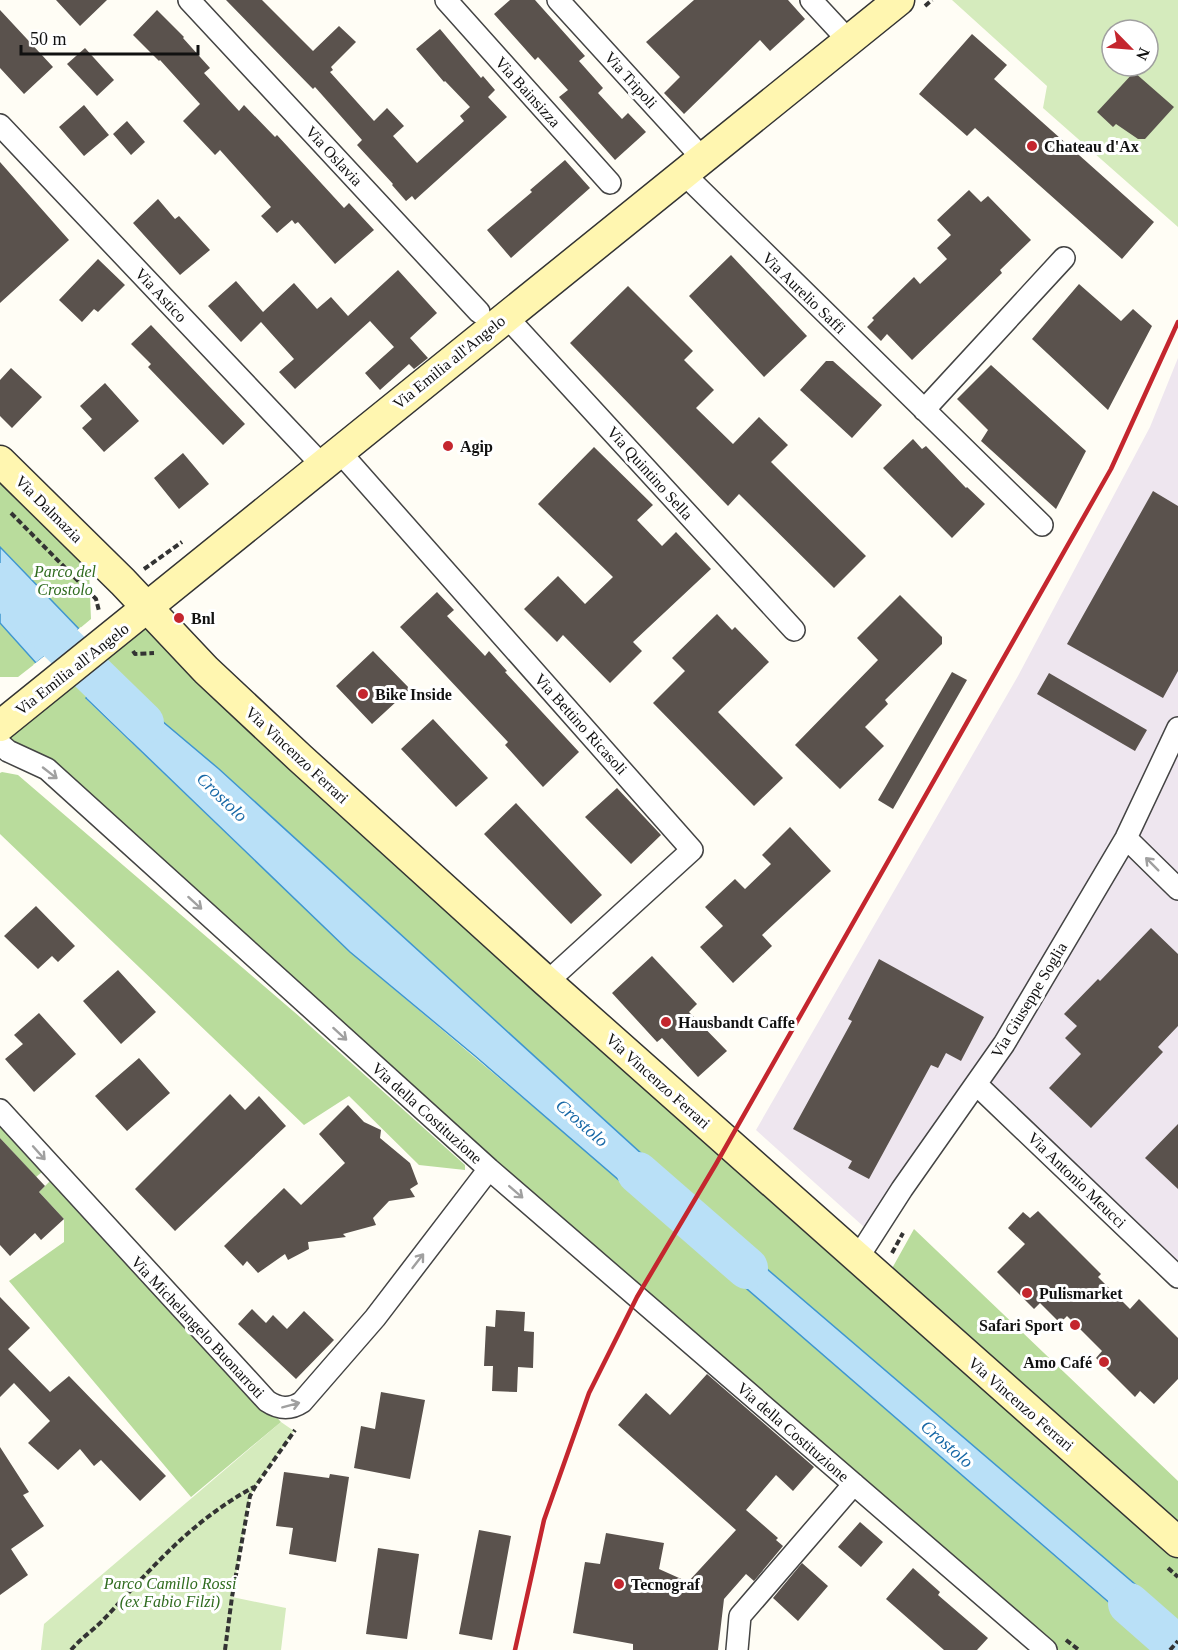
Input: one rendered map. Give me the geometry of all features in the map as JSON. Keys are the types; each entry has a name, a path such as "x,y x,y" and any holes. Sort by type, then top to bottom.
{"street":[{"name":"Via Oslavia","path":"189,0 493,314"},
{"name":"Via Bainsizza","path":"446,0 610,183"},
{"name":"Via Tripoli","path":"558,0 694,167"},
{"path":"811,0 849,41"},
{"name":"Via Emilia all'Angelo","path":"0,726 37,697 120,642 147,609 330,458 493,314 694,167 899,0"},
{"name":"Via Astico","path":"0,125 330,458"},
{"name":"Via Aurelio Saffi","path":"694,167 924,410 1042,525"},
{"path":"924,410 1064,258"},
{"name":"Via Quintino Sella","path":"493,314 794,630"},
{"name":"Via Bettino Ricasoli","path":"330,458 693,850 547,982"},
{"name":"Via Dalmazia","path":"0,461 123,582 147,609"},
{"name":"Via Vincenzo Ferrari","path":"147,609 248,710 547,982 1178,1542"},
{"name":"Via Giuseppe Soglia","path":"857,1259 902,1189 1004,1044 1126,838 1178,728"},
{"name":"Via della Costituzione","path":"0,744 8,751 47,769 489,1169 1046,1650"},
{"path":"1126,838 1178,889"},
{"name":"Via Antonio Meucci","path":"976,1084 1178,1277"},
{"name":"Via Michelangelo Buonarroti","path":"0,1110 267,1401 281,1408 293,1407 302,1402 375,1318 489,1169"},
{"name":"Via della Costituzione","path":"737,1650 740,1616 854,1484"}],"path":[{"path":"8,510 96,599 101,618 120,642"},
{"path":"225,1650 248,1507 255,1487 301,1423"},
{"path":"71,1650 104,1619 128,1591 208,1515 255,1487"},
{"path":"1170,1650 1178,1641"}],"shaded area":[{"path":"1178,358 1178,1277 976,1084 873,1235 756,1130 1018,676 1150,427"}],"green space":[{"path":"952,0 1178,0 1178,227 1043,108 1047,86"},
{"name":"Parco del Crostolo","path":"0,482 89,570 91,619 79,629 0,547"},
{"path":"147,609 1178,1542 1178,1621 711,1221 696,1245 1163,1650 1046,1650 0,744","holes":["111,679 219,769 688,1196 672,1224 350,952 86,699"]},
{"name":"Parco del Crostolo","path":"0,623 36,663 18,677 0,677"},
{"path":"0,773 18,775 300,1017 465,1165 465,1170 419,1165 349,1096 304,1125 0,834"},
{"path":"0,1118 281,1422 191,1497 9,1281 64,1242 64,1219 39,1192 50,1181 42,1172 36,1177 0,1138"},
{"path":"914,1229 1178,1481 1178,1530 890,1272"},
{"name":"Parco Camillo Rossi (ex Fabio Filzi)","path":"281,1422 294,1431 250,1496 232,1597 286,1608 281,1650 41,1650 44,1624"}],"water":[{"path":"0,547 79,629 36,663 0,623"},
{"path":"111,678 219,769 688,1196 671,1225 350,952 86,698"},
{"path":"711,1221 1178,1621 1178,1634 1164,1650 696,1245"}],"pier":[{"path":"81,627 81,632 37,666 33,665"}],"building":[{"path":"56,0 107,0 80,26"},
{"path":"226,0 262,0 313,51 339,26 356,42 331,67 333,70 330,72 374,121 387,108 404,126 393,136 417,163 464,121 460,116 470,107 444,82 416,49 440,29 481,78 483,76 495,90 488,97 507,117 415,200 412,196 406,201 357,145 362,140 315,87 313,89"},
{"path":"510,0 535,0 585,56 579,61 603,88 598,93 622,119 628,113 646,132 615,160 559,97 568,90 538,57 535,60 494,14"},
{"path":"694,0 788,0 805,19 770,51 760,40 684,114 664,93 680,77 646,42"},
{"path":"0,10 53,67 24,94 0,68"},
{"path":"157,10 210,68 204,73 239,111 244,105 275,137 277,135 344,208 349,203 374,230 335,264 298,222 295,224 292,220 277,233 261,216 271,207 220,150 215,155 183,121 200,104 160,60 133,35"},
{"name":"Chateau d'Ax","path":"972,34 1007,65 994,79 1154,222 1122,259 975,128 967,136 919,94"},
{"path":"85,48 114,80 97,96 67,64"},
{"path":"1128,78 1141,78 1174,107 1145,139 1138,139 1116,124 1113,127 1097,112"},
{"path":"84,105 109,135 84,156 59,127"},
{"path":"127,121 145,142 131,155 113,134"},
{"path":"565,160 590,188 511,258 487,230"},
{"path":"0,162 69,240 0,303"},
{"path":"969,190 981,202 988,196 1031,240 1000,270 1002,273 912,360 887,334 881,341 867,327 874,320 872,318 914,277 920,284 947,259 937,248 951,235 937,220"},
{"path":"158,199 175,219 179,216 210,250 180,275 133,223"},
{"path":"731,255 807,336 764,377 689,296"},
{"path":"98,259 125,285 98,312 94,309 82,322 59,300"},
{"path":"398,270 437,313 410,338 428,358 414,369 409,364 380,390 365,373 394,347 370,321 295,389 279,372 294,359 261,322 241,342 208,306 236,281 263,312 294,283 317,309 331,297 348,316"},
{"path":"1079,284 1121,321 1133,309 1152,326 1108,410 1032,339"},
{"path":"628,286 693,351 684,360 714,390 696,408 733,444 759,417 788,445 771,462 866,556 834,588 739,494 728,506 570,343"},
{"path":"151,325 245,424 223,445 148,367 151,364 131,344"},
{"path":"826,361 833,361 882,405 852,438 800,390"},
{"path":"991,365 1086,451 1056,509 981,441 988,430 957,399"},
{"path":"11,368 42,397 12,428 0,416 0,380"},
{"path":"105,383 139,421 104,452 82,428 92,419 80,406"},
{"path":"913,439 922,449 926,446 966,488 985,504 952,538 883,468"},
{"path":"594,447 653,505 637,520 662,546 676,532 711,569 633,642 642,651 610,683 563,635 557,642 524,609 558,576 585,604 613,577 538,504"},
{"path":"183,453 209,484 179,509 154,478"},
{"path":"1153,491 1178,506 1178,671 1163,698 1067,644"},
{"path":"437,592 454,610 447,616 485,656 489,651 507,671 505,672 579,752 543,787 505,745 508,742 400,627"},
{"path":"900,595 942,637 942,644 885,700 888,704 865,727 884,746 840,789 795,745 878,660 857,638"},
{"path":"717,614 732,630 735,627 769,662 718,712 783,778 754,806 653,703 685,671 672,658"},
{"path":"373,651 410,689 372,724 336,686"},
{"path":"952,672 967,680 893,809 878,800"},
{"path":"1049,673 1147,730 1135,751 1037,694"},
{"path":"433,719 488,778 456,807 401,749"},
{"path":"617,788 661,835 631,864 585,817"},
{"path":"516,803 602,895 571,924 484,834"},
{"path":"790,827 831,871 762,935 772,946 733,983 700,947 723,926 705,907 735,879 745,889 771,864 762,855"},
{"path":"36,906 75,946 58,962 52,956 38,969 4,936"},
{"path":"1151,928 1178,954 1178,1026 1158,1047 1163,1052 1091,1128 1049,1088 1081,1054 1065,1038 1077,1026 1064,1014 1098,979 1100,981"},
{"path":"652,956 697,1004 689,1012 727,1051 698,1077 662,1038 657,1042 612,993"},
{"path":"879,959 984,1017 961,1061 946,1053 938,1068 931,1065 869,1179 848,1168 852,1161 793,1129 852,1021 848,1019"},
{"path":"118,970 156,1012 121,1044 83,1001"},
{"path":"39,1013 76,1054 34,1092 5,1059 23,1044 14,1035"},
{"path":"139,1058 170,1093 127,1131 95,1096"},
{"path":"230,1094 245,1110 259,1096 286,1126 175,1231 135,1189"},
{"path":"348,1105 364,1122 381,1130 380,1138 410,1163 418,1184 410,1189 415,1197 389,1201 373,1218 376,1225 343,1234 346,1237 308,1242 309,1249 288,1260 285,1254 258,1273 247,1261 243,1266 224,1246 284,1188 301,1205 345,1163 319,1134"},
{"path":"1178,1124 1178,1189 1145,1158"},
{"path":"0,1138 45,1186 39,1192 64,1219 41,1240 35,1233 10,1256 0,1245"},
{"path":"1038,1211 1101,1274 1098,1277 1130,1309 1139,1299 1178,1338 1178,1379 1154,1404 1140,1391 1135,1397 1096,1358 1102,1351 1067,1316 1060,1323 1040,1303 1034,1309 997,1272 1025,1244 1008,1228 1023,1212 1030,1218"},
{"path":"0,1297 30,1328 8,1349 50,1392 69,1376 166,1476 140,1501 101,1460 94,1466 80,1449 58,1470 28,1443 50,1421 14,1383 0,1397"},
{"path":"252,1309 266,1323 273,1315 287,1329 304,1311 334,1340 296,1379 238,1324"},
{"path":"496,1310 525,1312 524,1331 534,1332 533,1368 518,1367 517,1392 492,1391 493,1366 484,1366 486,1326 495,1327"},
{"path":"707,1374 814,1467 793,1491 776,1475 746,1510 778,1538 776,1540 783,1546 754,1581 746,1574 724,1599 718,1650 633,1650 633,1644 573,1633 585,1562 600,1564 606,1533 664,1543 659,1569 688,1582 736,1530 618,1425 646,1393 670,1415"},
{"path":"381,1392 425,1400 410,1479 354,1468 361,1426 375,1429"},
{"path":"0,1447 29,1492 23,1495 44,1526 11,1549 28,1575 0,1595"},
{"path":"284,1472 329,1478 330,1474 349,1477 336,1562 289,1554 293,1528 276,1526"},
{"path":"860,1522 883,1542 861,1567 838,1547"},
{"path":"479,1530 511,1536 492,1640 459,1634"},
{"path":"378,1548 419,1554 407,1639 366,1634"},
{"path":"802,1563 828,1586 798,1621 773,1598"},
{"path":"913,1568 940,1592 938,1595 988,1638 977,1650 944,1650 886,1599"}],"waterway":[{"name":"Crostolo","path":"0,584 143,723"},
{"name":"Crostolo","path":"638,1173 747,1268"},
{"name":"Crostolo","path":"1129,1604 1178,1647"}],"railway":[{"path":"515,1650 544,1520 589,1393 637,1297 716,1164 1111,469 1178,322"}],"place":[{"name":"Chateau d'Ax","path":"1032,146"},
{"name":"Agip","path":"448,446"},
{"name":"Bnl","path":"179,618"},
{"name":"Bike Inside","path":"363,694"},
{"name":"Hausbandt Caffe","path":"666,1022"},
{"name":"Pulismarket","path":"1027,1293"},
{"name":"Safari Sport","path":"1075,1325"},
{"name":"Amo Café","path":"1104,1362"},
{"name":"Tecnograf","path":"619,1584"}]}
